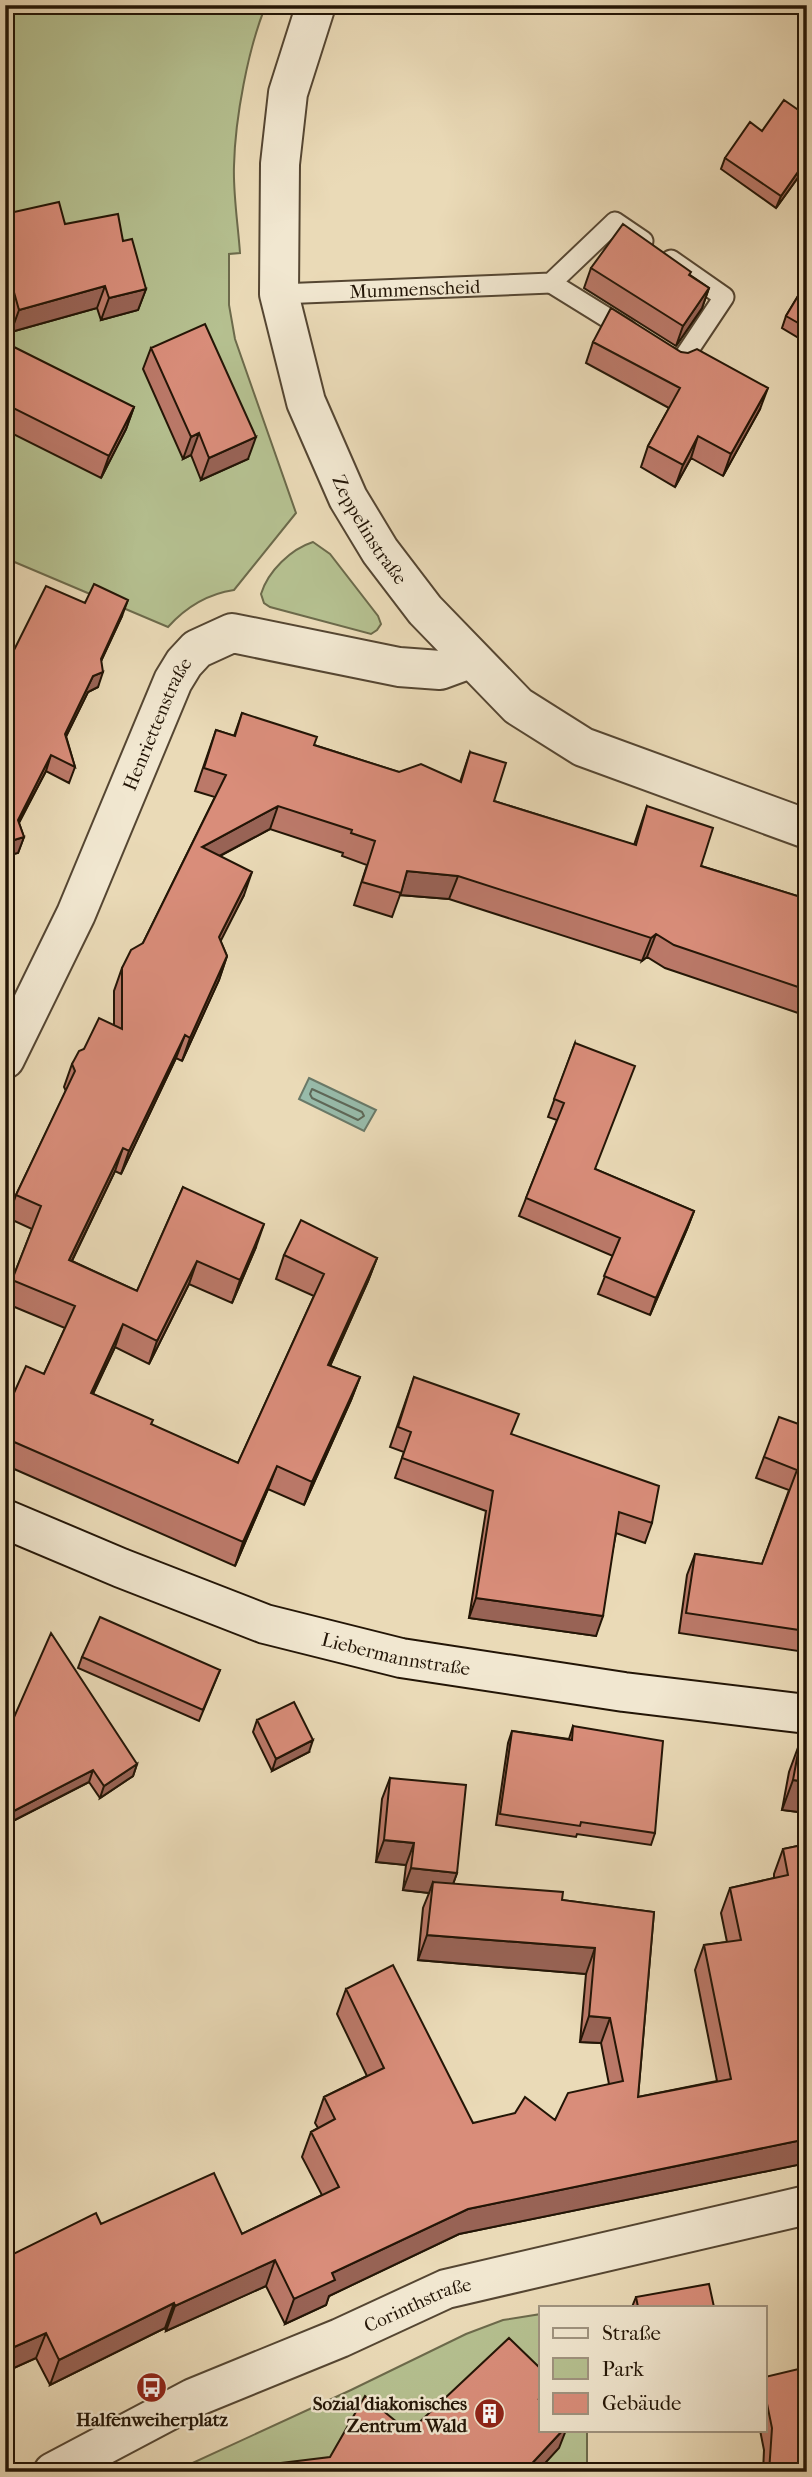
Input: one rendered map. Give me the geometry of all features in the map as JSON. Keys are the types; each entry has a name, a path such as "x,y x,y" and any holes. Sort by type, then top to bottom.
{"street":[{"name":"Zeppelinstraße","path":"316,5 288,93 280,164 279,294 306,402 348,498 380,551 425,610 518,706 583,747 807,829"},
{"name":"Henriettenstraße","path":"5,1059 76,914 173,681 197,649 232,634 399,667 440,670 470,659"},
{"name":"Liebermannstraße","path":"5,1519 265,1624 401,1658 624,1692 807,1714"},
{"name":"Corinthstraße","path":"53,2472 193,2398 340,2338 446,2289 807,2205"}],"lane":[{"path":"615,222 724,297 680,363 551,283 615,222"},
{"name":"Mummenscheid","path":"279,294 551,283"}],"green space":[{"path":"5,5 266,5 248,62 237,127 234,177 240,253 229,254 229,305 235,339 296,513 234,590 198,602 168,627 5,558"},
{"path":"313,542 330,554 378,616 381,624 377,630 371,634 270,607 264,603 261,594 275,569 297,550"},
{"path":"539,2314 539,2432 587,2432 587,2472 173,2472 466,2334 503,2320"}],"water":[{"path":"309,1078 376,1110 364,1131 299,1099"}],"building":[{"path":"784,100 807,116 807,159 781,196 725,158 750,122 762,131"},
{"path":"59,202 65,224 118,214 123,241 132,239 146,289 109,298 105,286 19,310 8,271 5,272 5,214"},
{"path":"623,224 709,288 683,326 591,268"},
{"path":"807,281 807,328 786,316"},
{"path":"611,308 681,352 688,353 697,349 768,388 731,454 698,436 683,465 648,446 680,388 593,342"},
{"path":"205,324 256,437 209,458 199,433 191,437 151,348"},
{"path":"14,347 134,407 109,456 5,404 5,365"},
{"path":"94,584 128,600 101,659 103,672 93,676 65,734 75,767 51,755 18,820 24,837 7,842 5,846 5,668 46,586 85,603"},
{"path":"242,713 317,737 314,745 399,772 421,764 461,782 470,752 506,763 494,801 636,845 647,806 713,828 701,866 807,899 807,990 674,945 656,934 651,938 458,876 407,871 401,893 362,882 375,841 351,833 352,830 278,806 202,847 252,872 219,937 227,956 190,1038 185,1035 129,1151 123,1148 69,1260 137,1291 183,1187 264,1224 240,1280 197,1261 157,1341 123,1324 91,1393 153,1420 151,1424 238,1463 324,1274 284,1255 301,1220 377,1258 328,1365 360,1377 312,1482 277,1466 243,1542 5,1438 5,1413 26,1366 44,1374 75,1306 12,1280 41,1206 16,1195 75,1071 72,1064 79,1051 84,1049 99,1018 122,1029 122,968 131,950 143,943 226,775 204,768 216,730 235,736"},
{"path":"575,1043 635,1066 595,1169 694,1211 656,1298 604,1276 620,1238 526,1198 564,1103 554,1099"},
{"path":"414,1377 519,1414 511,1434 659,1486 652,1523 619,1512 603,1616 476,1598 493,1491 402,1458 411,1432 398,1427"},
{"path":"779,1417 807,1427 806,1631 686,1613 695,1554 762,1564 797,1470 764,1457"},
{"path":"100,1617 220,1670 203,1710 82,1657"},
{"path":"51,1633 137,1764 104,1786 93,1770 8,1814 5,1809 5,1725 8,1731"},
{"path":"294,1702 313,1740 276,1759 257,1720"},
{"path":"573,1726 663,1741 655,1833 581,1822 580,1826 500,1814 512,1731 572,1740"},
{"path":"800,1742 807,1743 807,1782 793,1780"},
{"path":"390,1778 466,1785 457,1873 411,1868 414,1843 384,1840"},
{"path":"807,1844 807,2139 468,2209 332,2273 335,2280 294,2299 275,2260 175,2306 174,2303 59,2360 46,2333 5,2351 5,2258 96,2213 101,2224 214,2173 242,2234 339,2187 311,2132 335,2119 324,2097 384,2068 346,1989 393,1965 473,2123 515,2113 525,2097 555,2120 568,2093 623,2081 610,2018 589,2016 595,1948 427,1935 433,1882 563,1892 562,1900 654,1912 638,2097 731,2079 704,1945 741,1940 730,1888 788,1875 783,1849"},
{"path":"709,2284 714,2306 638,2306 636,2297"},
{"path":"509,2338 539,2367 539,2432 561,2432 524,2472 222,2470 330,2457 365,2396 409,2432"},
{"path":"807,2367 807,2472 769,2472 772,2428 766,2399 766,2377"}],"place":[{"name":"Halfenweiherplatz","path":"152,2388"},
{"name":"Sozial diakonisches Zentrum Wald","path":"490,2414"}]}
